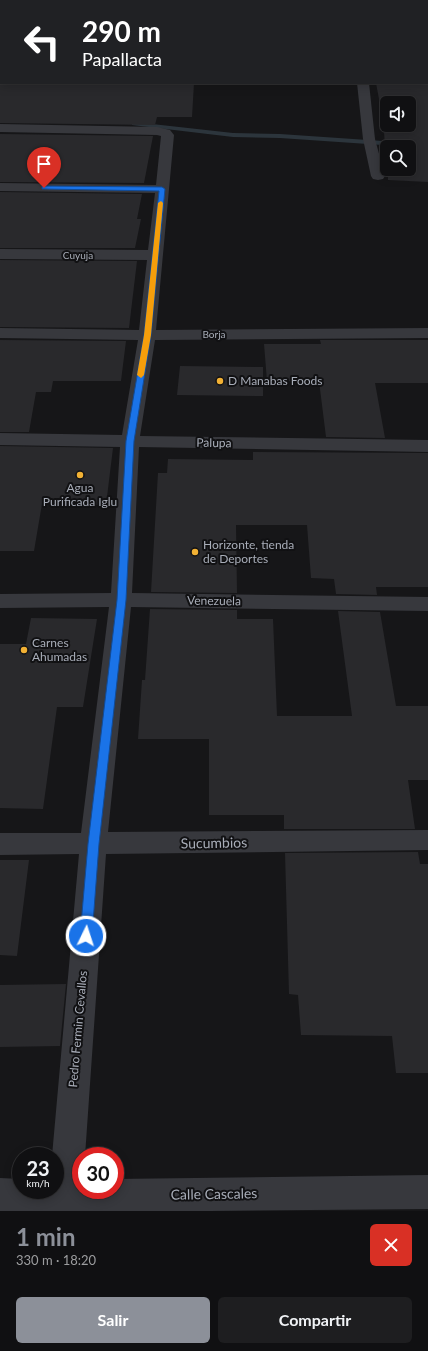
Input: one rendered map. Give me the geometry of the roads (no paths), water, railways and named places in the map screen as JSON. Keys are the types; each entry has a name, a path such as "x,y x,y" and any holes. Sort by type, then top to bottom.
{"street":[{"path":"363,84 370,143 378,176"},
{"name":"Pedro Fermin Cevallos","path":"0,128 157,131 165,133 168,136 147,335 130,441 122,600 93,844 65,1204"},
{"path":"0,187 162,189"},
{"name":"Cuyuja","path":"0,254 156,255"},
{"name":"Borja","path":"0,333 147,335 428,333"},
{"name":"Palupa","path":"0,439 428,446"},
{"name":"Venezuela","path":"0,601 122,600 428,604"},
{"name":"Sucumbios","path":"0,844 428,840"},
{"name":"Calle Cascales","path":"0,1195 65,1204 428,1192"}],"waterway":[{"path":"134,124 233,135 280,136 380,143"}],"place":[{"name":"D Manabas Foods","path":"220,381"},
{"name":"Agua Purificada Iglu","path":"80,475"},
{"name":"Horizonte, tienda de Deportes","path":"195,552"},
{"name":"Carnes Ahumadas","path":"24,650"}]}
